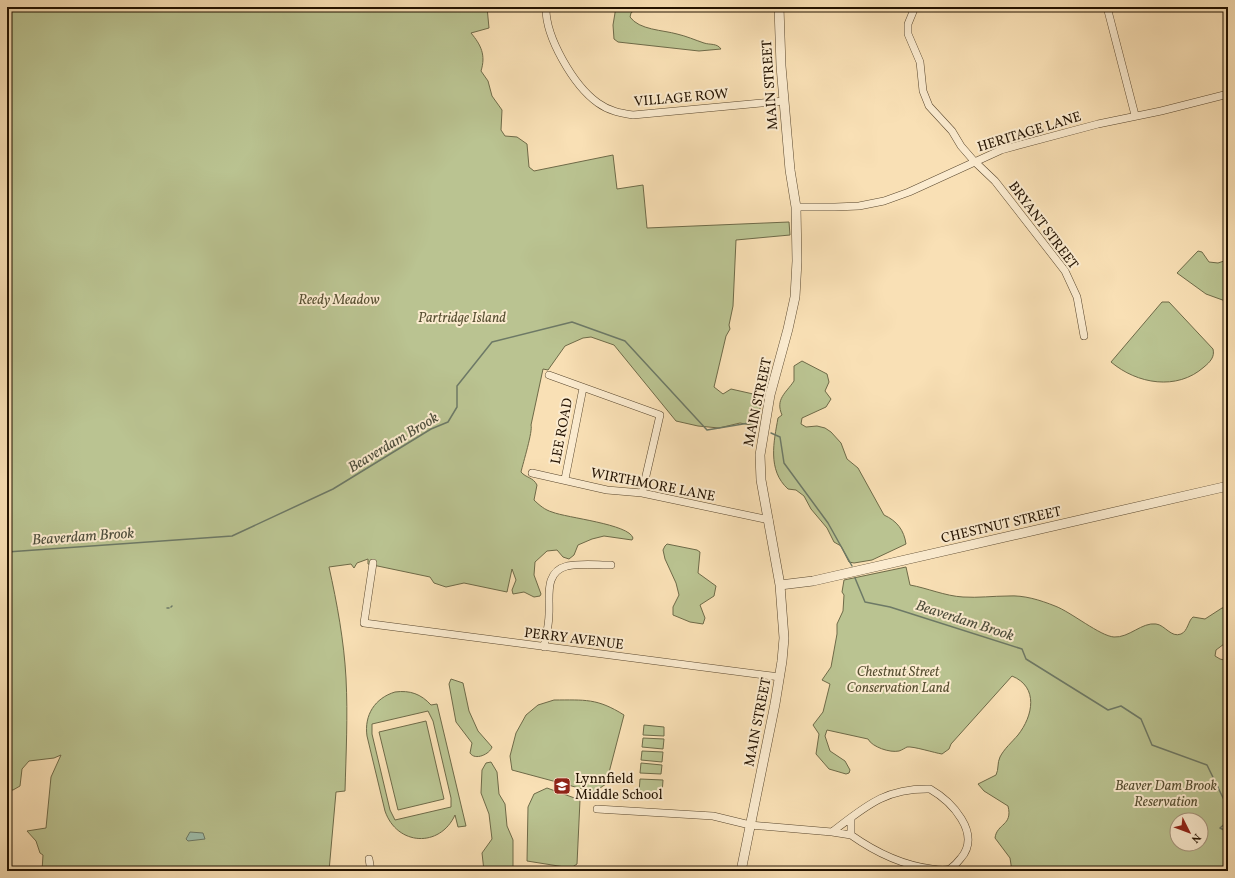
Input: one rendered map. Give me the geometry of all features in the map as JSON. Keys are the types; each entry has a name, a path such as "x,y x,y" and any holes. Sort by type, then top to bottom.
{"street":[{"name":"VILLAGE ROW","path":"546,7 549,28 558,51 571,72 583,89 598,103 612,111 641,115 784,101"},
{"name":"MAIN STREET","path":"741,871 780,677 784,638 780,585 761,480 760,456 770,395 795,297 798,261 796,206 790,170 781,66 779,7"},
{"name":"BRYANT STREET","path":"915,7 908,24 908,34 920,62 923,91 929,106 952,130 961,146 974,161 995,181 1065,271 1077,297 1084,336"},
{"path":"1107,7 1135,115"},
{"name":"HERITAGE LANE","path":"796,206 859,206 884,201 909,192 974,161 1001,150 1135,115 1161,111 1228,94"},
{"path":"549,375 660,414 642,493"},
{"name":"LEE ROAD","path":"565,479 583,388"},
{"name":"WIRTHMORE LANE","path":"532,473 565,479 607,490 642,493 769,520"},
{"name":"CHESTNUT STREET","path":"780,585 813,581 1228,486"},
{"name":"PERRY AVENUE","path":"373,563 364,623 780,677"},
{"path":"544,647 549,613 548,588 554,575 565,567 573,565 611,565"},
{"path":"597,809 713,816 750,825 851,835 893,860 919,868 942,870 950,868 957,864 965,854 968,842 964,823 954,808 930,789 894,792 877,799 832,832"},
{"path":"851,819 851,835"},
{"path":"369,859 371,871"}],"green space":[{"name":"Reedy Meadow","path":"7,7 487,7 489,28 471,33 482,50 483,60 481,71 488,81 492,96 502,110 501,130 505,136 517,137 527,144 529,167 534,171 613,155 617,189 643,185 647,228 789,222 790,235 736,240 733,306 729,325 730,329 726,336 714,387 723,394 731,389 762,396 758,422 751,425 740,423 719,428 698,426 676,421 614,345 591,337 583,338 565,346 548,370 543,369 521,472 534,480 537,485 534,500 542,507 552,512 610,525 621,529 629,533 633,538 632,540 604,536 592,539 578,545 574,555 569,559 563,557 557,550 547,551 535,562 534,575 541,594 540,596 534,597 524,592 513,594 512,590 516,580 512,569 507,592 464,583 446,587 434,583 430,577 368,564 368,559 357,563 354,568 351,564 329,567 342,636 345,664 347,735 345,791 336,792 329,871 42,871 43,855 40,853 36,841 27,831 46,828 51,777 61,755 54,758 29,761 22,769 20,786 13,790 7,790"},
{"path":"616,7 638,7 631,13 630,17 639,25 715,45 721,49 699,51 618,42 614,39 613,25"},
{"path":"1198,251 1202,252 1209,262 1218,263 1224,261 1228,251 1228,302 1206,294 1177,273"},
{"path":"1162,302 1169,302 1213,349 1213,357 1204,367 1193,375 1170,382 1145,380 1121,370 1111,362"},
{"path":"802,361 827,374 829,382 825,391 831,399 826,407 802,418 801,424 806,427 817,426 825,428 831,432 841,443 847,459 858,468 884,515 893,520 904,534 906,544 872,560 854,563 849,562 841,546 834,542 827,528 811,509 804,496 796,490 788,489 781,481 777,473 774,446 778,418 782,415 780,409 781,400 782,396 794,381 794,366"},
{"path":"667,544 697,550 700,552 698,573 716,586 714,596 700,605 705,618 703,624 690,622 673,615 673,607 679,595 676,583 665,559 663,550"},
{"path":"906,567 910,585 943,594 963,597 1020,596 1032,598 1062,609 1101,633 1114,637 1120,637 1151,624 1159,625 1177,635 1181,634 1185,631 1193,617 1205,619 1222,608 1228,607 1228,641 1216,650 1215,656 1228,661 1228,871 1012,871 1010,858 995,838 996,833 1007,821 1009,813 1008,806 984,791 978,784 996,775 1000,757 1018,735 1030,711 1030,694 1021,681 1012,676 951,744 949,749 942,754 910,747 899,751 886,750 873,745 868,739 827,730 825,736 830,751 845,761 850,770 849,773 846,774 829,769 816,754 819,734 813,725 823,712 830,684 822,680 831,667 837,634 837,624 843,611 844,595 842,592 844,580"},
{"path":"451,679 463,683 469,711 478,731 492,747 491,750 482,756 475,756 470,753 472,743 456,722 449,684"},
{"path":"395,692 410,692 423,698 431,705 437,704 466,826 458,827 455,815 448,826 439,833 429,837 419,838 408,836 399,831 391,823 385,811 367,736 367,721 372,708 382,698","holes":["428,711 433,721 451,798 451,807 395,820 390,810 372,734 372,724"]},
{"path":"554,700 590,701 606,705 624,715 606,784 594,792 512,770 510,756 516,733 526,715 538,705"},
{"path":"426,721 444,799 398,810 379,732"},
{"path":"644,725 664,727 664,736 643,735"},
{"path":"643,738 664,739 663,749 642,747"},
{"path":"642,751 663,752 662,762 641,760"},
{"path":"491,762 497,772 499,794 505,804 507,826 513,840 513,871 484,871 482,853 492,839 489,814 481,793 482,770 486,763"},
{"path":"641,763 662,765 661,774 640,773"},
{"path":"640,779 663,780 662,794 639,792"},
{"path":"547,788 580,800 577,864 571,868 527,861 528,807 534,794"}],"shaded area":[{"path":"190,832 203,833 205,839 188,841 186,839"}],"waterway":[{"name":"Beaverdam Brook","path":"7,552 232,536 333,489 431,429 448,422 457,407 457,386 492,342 572,322 625,341 707,430 755,422"},
{"name":"Beaverdam Brook","path":"771,433 780,437 784,463 828,523 852,566"},
{"name":"Beaverdam Brook","path":"855,578 865,602 890,607 1022,649 1026,659 1108,710 1121,706 1141,719 1152,745 1207,765 1228,808"},
{"name":"Beaverdam Brook","path":"1228,821 1220,828 1228,832"}],"place":[{"name":"Lynnfield Middle School","path":"562,786"}],"park label":[{"name":"Partridge Island","path":"462,317"},
{"name":"Chestnut Street Conservation Land","path":"898,680"},
{"name":"Beaver Dam Brook Reservation","path":"1166,794"}]}
